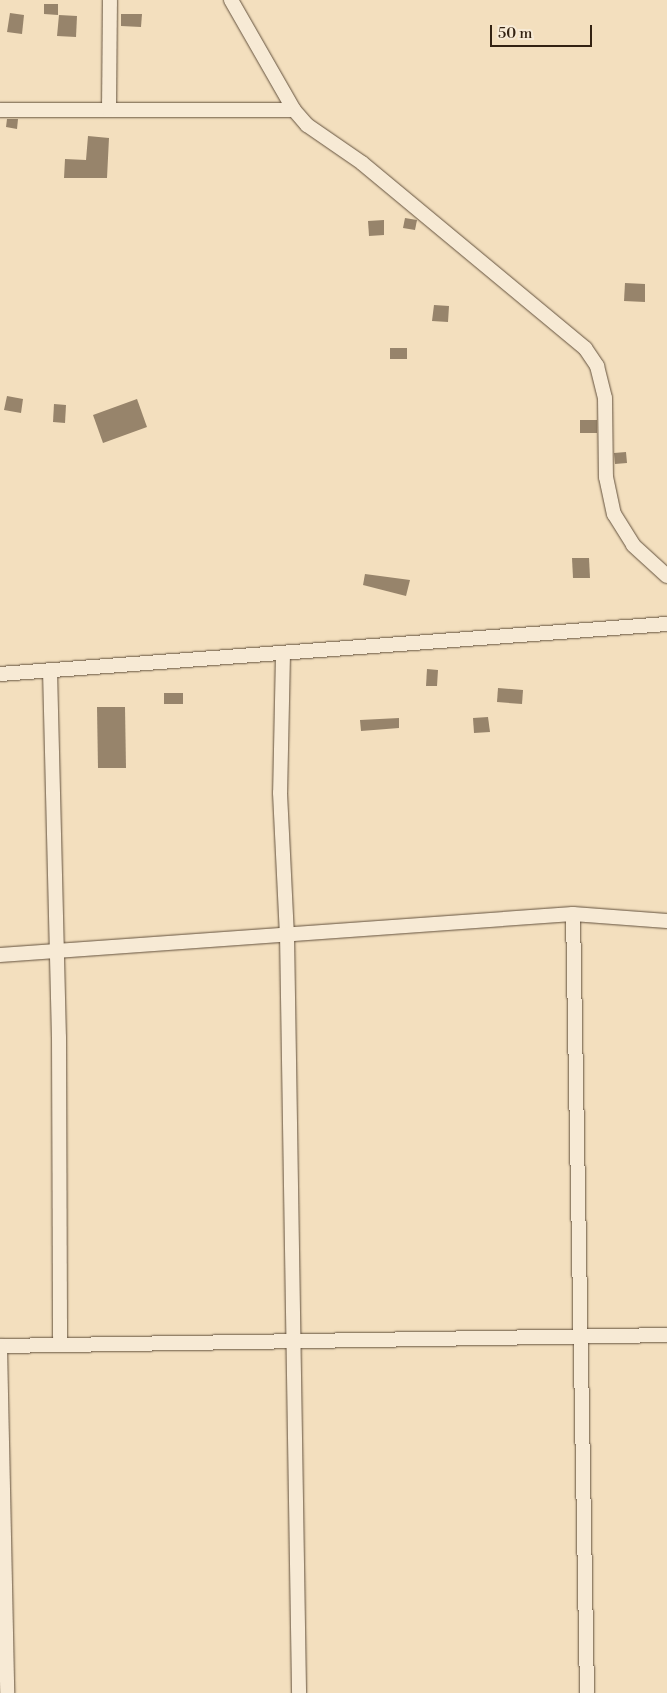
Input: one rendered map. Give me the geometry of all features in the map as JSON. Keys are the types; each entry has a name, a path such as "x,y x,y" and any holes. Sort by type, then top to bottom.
{"street":[{"path":"109,110 110,0"},
{"path":"231,0 294,110 307,125 362,163 585,348 597,366 604,398 606,477 614,514 633,545 667,576"},
{"path":"0,110 294,110"},
{"path":"0,674 667,624"},
{"path":"283,654 280,793 287,934 299,1693"},
{"path":"50,670 57,951 60,1345"},
{"path":"573,914 587,1693"},
{"path":"0,955 573,914 667,921"},
{"path":"7,1693 0,1346 667,1336"}],"building":[{"path":"44,4 58,4 58,15 44,14"},
{"path":"10,13 24,15 22,34 7,32"},
{"path":"121,14 142,14 141,27 121,26"},
{"path":"59,15 77,16 76,37 57,36"},
{"path":"7,119 18,119 17,129 6,127"},
{"path":"88,136 109,138 107,178 64,178 65,159 86,160"},
{"path":"405,218 417,220 415,230 403,228"},
{"path":"384,220 384,235 369,236 368,221"},
{"path":"625,283 645,284 645,302 624,301"},
{"path":"434,305 449,306 448,322 432,321"},
{"path":"390,348 407,348 407,359 390,359"},
{"path":"7,396 23,399 21,413 4,410"},
{"path":"137,399 147,427 103,443 93,415"},
{"path":"54,404 66,405 65,423 53,422"},
{"path":"580,420 597,420 597,433 580,433"},
{"path":"626,452 627,463 615,464 614,453"},
{"path":"572,558 589,558 590,578 573,578"},
{"path":"365,574 410,580 406,596 363,585"},
{"path":"427,669 438,670 437,686 426,686"},
{"path":"498,688 523,690 522,704 497,702"},
{"path":"164,693 183,693 183,704 164,704"},
{"path":"97,707 125,707 126,768 98,768"},
{"path":"488,717 490,732 474,733 473,718"},
{"path":"399,718 399,728 361,731 360,720"}]}
